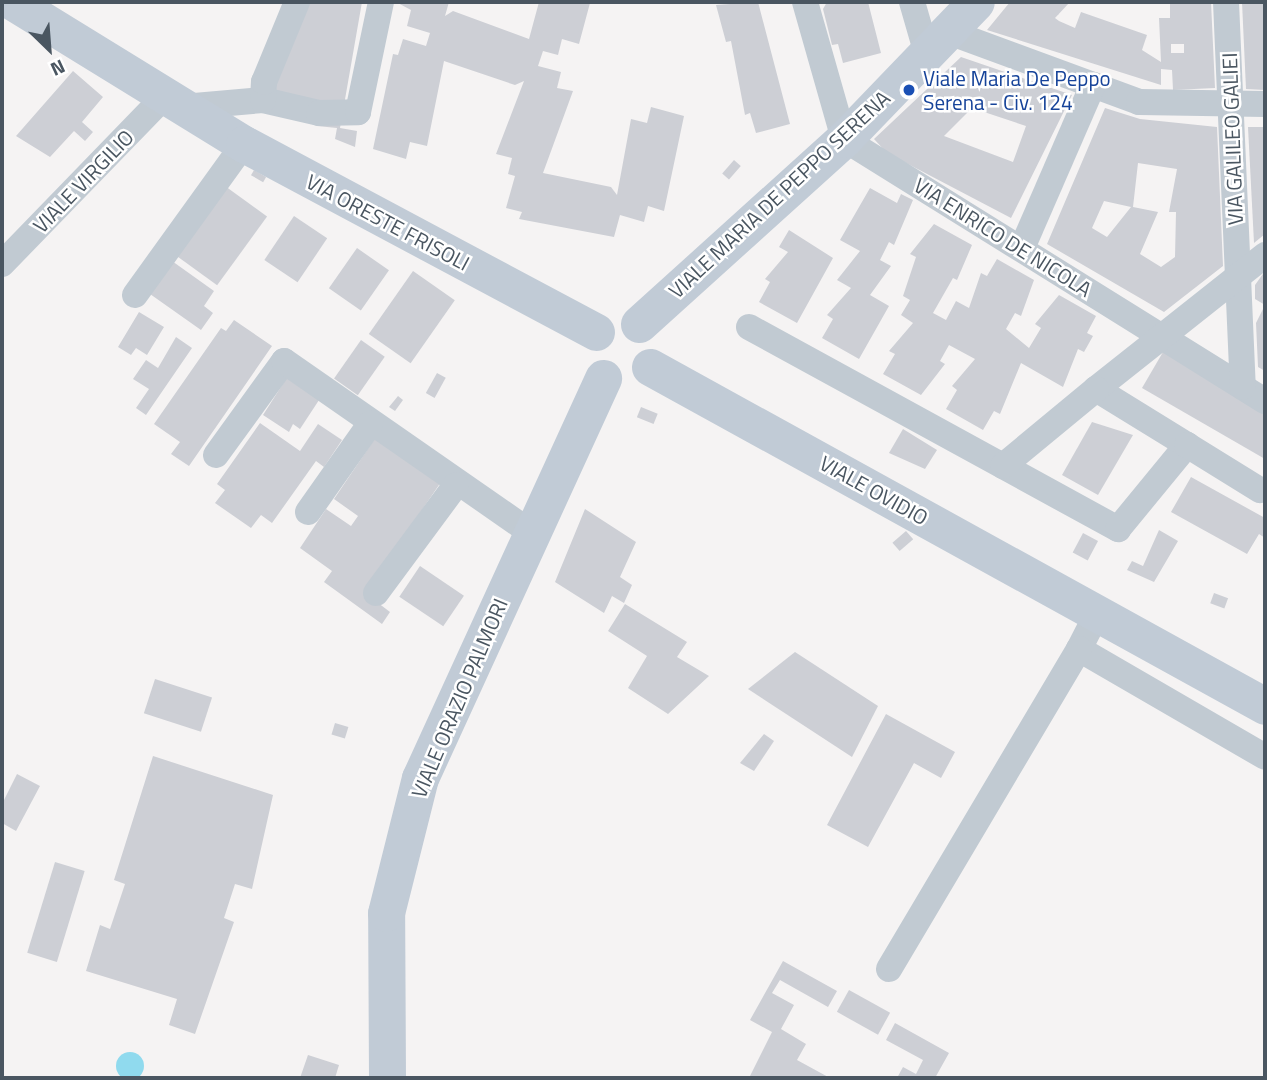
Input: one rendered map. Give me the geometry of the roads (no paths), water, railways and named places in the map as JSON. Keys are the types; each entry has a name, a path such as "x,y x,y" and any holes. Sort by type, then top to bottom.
{"main road":[{"name":"VIA ORESTE FRISOLI","path":"13,2 244,144 596,331"},
{"name":"VIALE MARIA DE PEPPO SERENA","path":"639,324 844,139 976,2"},
{"path":"618,320 639,324 653,342 650,367 625,384 603,378 589,355 596,331 618,320"},
{"name":"VIALE OVIDIO","path":"650,367 1265,706"},
{"name":"VIALE ORAZIO PALMORI","path":"387,1078 386,913 416,792 530,532 603,378"}],"street":[{"path":"263,100 264,82 297,2"},
{"path":"174,102 263,100 319,113 358,112 381,2"},
{"path":"805,2 844,139"},
{"path":"912,2 938,43 1093,85 1139,102 1265,104"},
{"name":"VIA GALILEO GALIEI","path":"1226,2 1238,276 1254,394"},
{"path":"1022,248 1093,85"},
{"name":"VIALE VIRGILIO","path":"2,264 174,102"},
{"name":"VIA ENRICO DE NICOLA","path":"844,139 1254,394"},
{"path":"135,295 244,144"},
{"path":"1003,466 1161,336 1265,255"},
{"path":"749,327 1118,529 1187,445"},
{"path":"216,455 284,361 456,485 530,532"},
{"path":"1096,389 1260,490"},
{"path":"308,512 370,424"},
{"path":"376,593 456,485"},
{"path":"889,969 1079,649 1098,612"},
{"path":"1079,649 1265,757"}],"water":[{"path":"130,1052 140,1056 144,1066 140,1076 130,1080 120,1076 116,1066 120,1056"}],"place":[{"name":"Viale Maria De Peppo Serena - Civ. 124","path":"909,90"}]}
